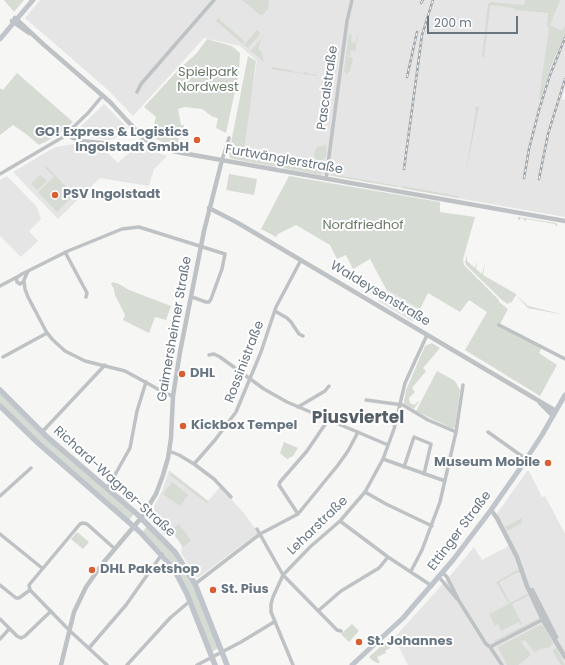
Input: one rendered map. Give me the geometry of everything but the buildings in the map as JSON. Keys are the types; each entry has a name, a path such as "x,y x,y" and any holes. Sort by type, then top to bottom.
{"main road":[{"path":"0,39 30,0"},
{"path":"0,34 33,0"},
{"name":"Richard-Wagner-Straße","path":"0,390 42,432 141,518 175,552 195,584 227,665"},
{"name":"Ettinger Straße","path":"352,665 403,618 441,575 491,510 555,414 565,395"},
{"name":"Richard-Wagner-Straße","path":"0,406 47,451 135,527 162,554 174,569 190,601 216,665"}],"street":[{"path":"137,92 141,84 214,0"},
{"name":"Pascalstraße","path":"326,179 347,21 352,0"},
{"name":"Furtwänglerstraße","path":"15,20 103,95 118,109 138,133 154,145 169,151 565,221"},
{"path":"0,174 58,140 91,110 103,95"},
{"path":"67,133 76,140 107,143"},
{"name":"Gaimersheimer Straße","path":"60,665 74,612 86,587 103,563 135,527 156,494 169,451 173,396 201,245 209,208 229,138"},
{"name":"Waldeysenstraße","path":"209,208 238,222 538,400 555,414"},
{"path":"0,286 65,252 131,227 139,227 201,245 225,254 222,269 209,302 192,297"},
{"path":"65,252 86,293 86,297"},
{"name":"Rossinistraße","path":"194,464 216,440 236,412 281,296 301,260"},
{"path":"28,271 24,280 25,289 47,333 58,345 71,355 85,361 125,371 173,396"},
{"path":"18,276 22,276 24,280"},
{"path":"18,276 18,283"},
{"path":"18,283 24,280"},
{"path":"10,281 18,283 25,289"},
{"path":"275,311 292,322 299,334 303,336"},
{"path":"499,325 565,359"},
{"path":"3,357 47,333"},
{"name":"Leharstraße","path":"293,665 274,622 271,612 271,604 283,575 302,555 340,521 364,492 383,460 394,429 405,383 427,334"},
{"path":"210,354 220,357 249,379 279,398 388,445"},
{"path":"42,432 105,365"},
{"path":"107,489 130,448 146,382"},
{"path":"411,571 432,526 445,481 456,432 463,384"},
{"path":"298,407 326,391 329,386"},
{"path":"366,400 399,405 456,432"},
{"path":"298,514 279,485 307,451 328,420"},
{"path":"195,584 260,534 298,514 338,465 348,451 358,432"},
{"path":"488,432 526,459"},
{"path":"404,467 414,437 431,444 424,474"},
{"path":"169,451 194,464 214,479 231,497"},
{"path":"383,460 445,481"},
{"path":"0,496 31,468"},
{"path":"364,492 432,526"},
{"path":"491,510 497,518 517,557 545,619 565,657"},
{"path":"340,521 388,557 432,586"},
{"path":"107,665 69,630 30,590 29,585 80,524 87,524 115,549"},
{"path":"257,529 283,575 337,630 341,631"},
{"path":"0,534 42,568"},
{"path":"88,648 126,605 162,554"},
{"path":"318,611 349,585 379,568 388,557"},
{"path":"441,575 486,644 502,665"},
{"path":"0,585 16,598 19,598 30,590"},
{"path":"127,665 170,618 190,601"},
{"path":"0,619 20,638 25,636 51,611"},
{"path":"490,648 545,619"},
{"path":"197,665 241,642 274,622"},
{"path":"0,639 9,629"}],"shaded area":[{"path":"40,0 565,0 565,88 562,99 565,100 565,217 240,160 257,61 240,46 204,38 133,116 108,90 25,18"},
{"path":"104,104 128,128 114,139 107,140 83,136 77,130"},
{"path":"141,142 153,151 167,156 154,169 149,186 100,178 58,219 13,172 55,147 75,144 103,148 118,163"},
{"path":"7,176 37,207 41,219 29,231 38,241 21,257 0,236 0,180"},
{"path":"386,289 420,309 413,322 378,301"},
{"path":"169,470 208,501 220,487 244,513 258,533 199,577 196,577 181,553 182,546 172,532 164,535 150,520 150,514 162,491"},
{"path":"527,471 529,471 542,497 545,496 565,534 565,665 408,665 394,638 474,547 482,560 507,547 508,544 494,518"}],"green space":[{"path":"4,0 24,0 14,12"},
{"path":"242,0 269,0 268,9 260,15"},
{"path":"525,0 560,0 550,25 562,31 565,26 565,35 550,68 541,99 539,99 549,28 547,26 548,13 516,10 492,5 490,7 484,57 482,57 488,4 491,2 524,5"},
{"path":"218,18 244,41 243,44 216,21"},
{"path":"257,30 260,33 259,35 248,48 244,45"},
{"path":"349,34 352,35 351,42 354,43 356,42 357,37 355,35 358,36 355,51 351,50 350,56 346,55"},
{"name":"Spielpark Nordwest","path":"207,39 232,46 240,53 239,72 226,133 216,128 218,118 213,117 202,109 185,107 178,109 181,125 184,125 182,137 179,138 178,145 175,147 168,145 151,136 156,117 144,107 179,69 196,54"},
{"path":"261,39 258,50 261,51 264,62 251,51"},
{"path":"248,56 256,61 243,158 302,167 303,165 322,167 323,172 321,175 230,158 229,153"},
{"path":"346,56 353,58 350,71 347,74 344,71"},
{"path":"273,67 294,72 305,72 317,76 271,69"},
{"path":"17,73 73,122 58,135 39,145 13,125 0,135 0,88 3,90"},
{"path":"478,106 465,177 476,110 474,109"},
{"path":"325,145 327,147 326,157 322,160 316,160 314,156 316,148"},
{"name":"PSV Ingolstadt","path":"46,166 74,195 57,212 38,192 54,177 45,167"},
{"path":"331,169 337,175 398,187 334,176 331,174"},
{"path":"229,174 257,179 254,195 226,190"},
{"path":"40,175 47,181 37,190 31,184"},
{"name":"Nordfriedhof","path":"289,176 440,202 440,212 475,217 463,259 464,265 499,300 499,302 508,309 500,324 543,346 539,353 557,365 540,396 465,350 487,312 469,300 460,312 428,293 420,309 386,289 370,259 353,269 346,255 337,259 330,245 296,225 278,234 276,237 261,229"},
{"path":"402,186 458,196 458,198 402,188"},
{"path":"518,217 556,223 558,225 556,226 555,224 526,219 526,221 524,221 524,219 521,218 518,220"},
{"path":"467,255 467,261 475,268 477,261 476,269 482,274 485,263 483,275 516,294 511,303 510,302 508,304 503,301 466,265 465,262"},
{"path":"113,282 129,290 171,306 166,320 155,317 149,333 123,320 125,315 111,284"},
{"path":"516,295 528,306 565,315 528,308"},
{"path":"432,343 440,348 423,368 426,371 412,388 415,392 409,398 410,403 414,405 420,400 414,409 404,402 406,390 425,346"},
{"path":"437,371 455,381 460,390 455,427 453,429 416,411"},
{"path":"0,393 30,423 134,514 129,520 30,435 0,404"},
{"path":"284,442 298,448 293,456 287,459 280,453"},
{"path":"171,473 208,501 207,503 170,475"},
{"path":"172,482 188,495 180,506 163,494"},
{"path":"522,518 522,523 507,531 505,527"},
{"path":"179,524 191,541 183,547 171,530"},
{"path":"147,526 171,551 195,588 219,648 211,652 177,570 168,558 143,532"},
{"path":"77,532 89,542 83,549 71,539"},
{"path":"519,569 520,573 516,573 499,582 510,603 527,594 528,596 512,604 522,624 520,625 519,622 501,631 498,624 495,626 489,614 509,604 496,582"},
{"path":"539,618 539,620 495,642 494,641"},
{"path":"352,624 359,631 349,642 341,634"},
{"path":"540,625 543,626 554,644 551,645 551,647 540,649 535,652 525,640 521,642 531,655 518,665 507,665 498,647"},
{"path":"390,638 392,643 390,648 385,651 386,653 377,657 380,663 372,660 369,657"},
{"path":"556,648 565,665 561,665 554,654 553,650"}],"railway":[{"path":"404,169 422,35 433,0"},
{"path":"407,77 417,32"},
{"path":"524,178 529,149 539,110 550,75 565,38"},
{"path":"539,179 548,134 565,79"}],"place":[{"name":"GO! Express & Logistics Ingolstadt GmbH","path":"197,140"},
{"name":"PSV Ingolstadt","path":"55,195"},
{"name":"DHL","path":"182,374"},
{"name":"Kickbox Tempel","path":"183,426"},
{"name":"Museum Mobile","path":"548,463"},
{"name":"DHL Paketshop","path":"92,570"},
{"name":"St. Pius","path":"213,590"},
{"name":"St. Johannes","path":"359,642"}],"district":[{"name":"Piusviertel","path":"358,419"}]}
